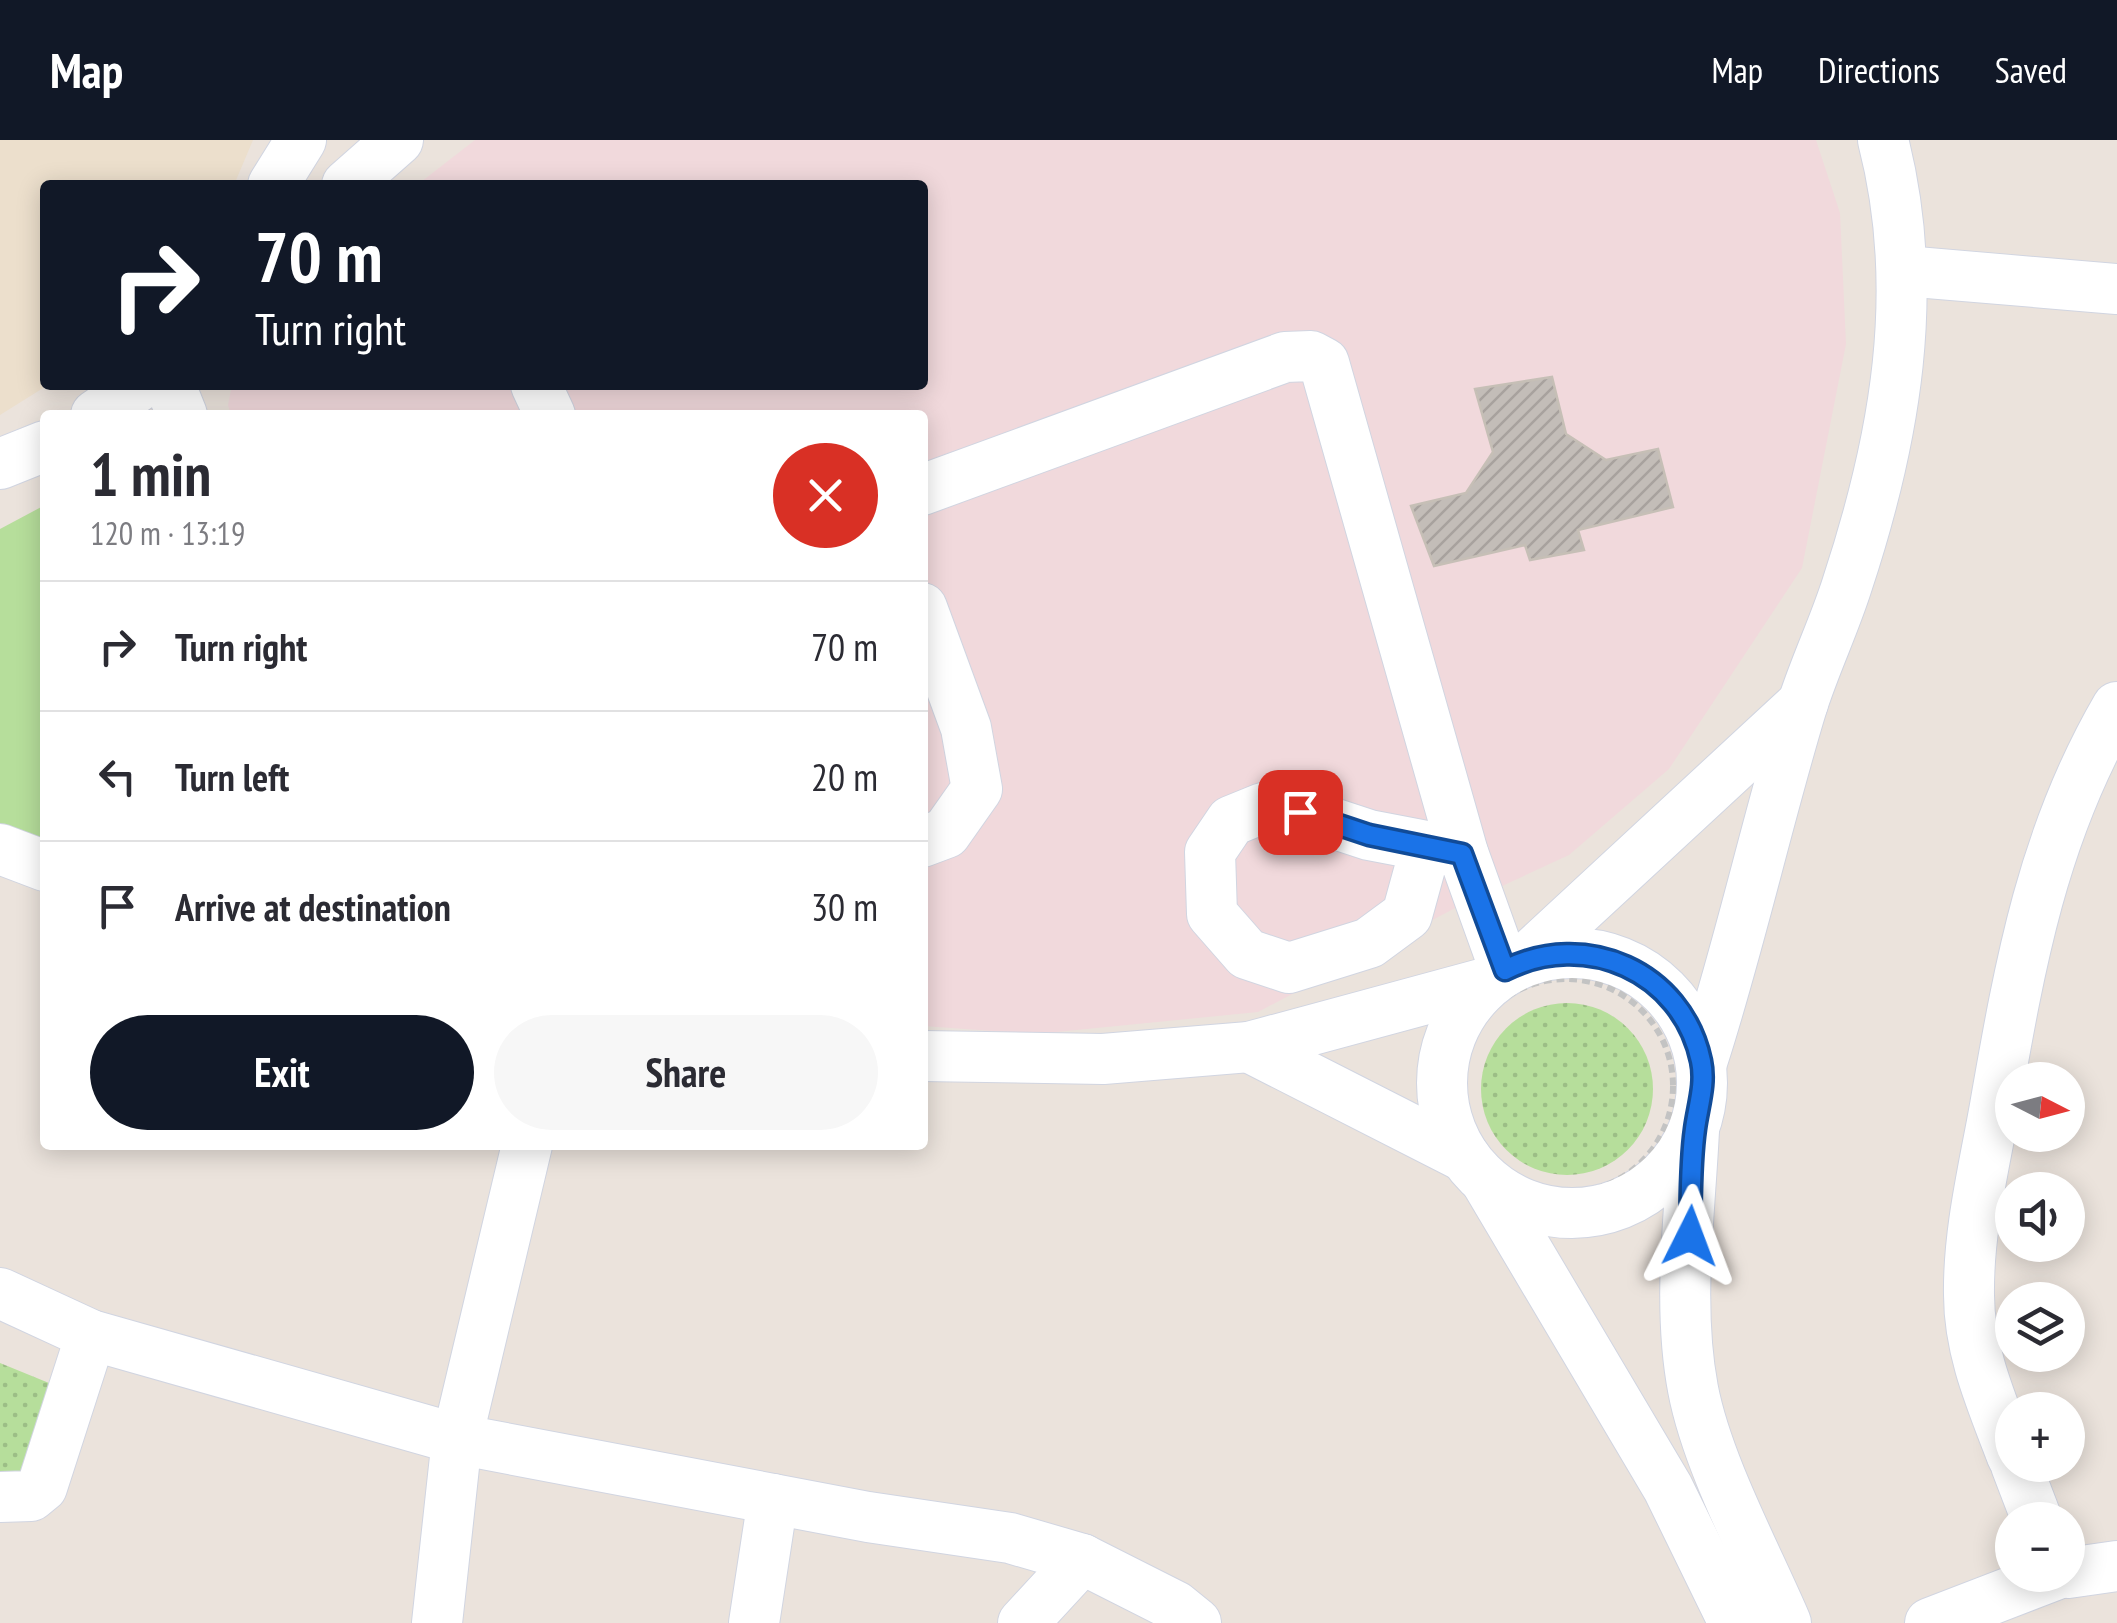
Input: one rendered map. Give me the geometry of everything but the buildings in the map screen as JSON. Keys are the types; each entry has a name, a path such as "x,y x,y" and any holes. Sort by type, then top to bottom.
{"street":[{"path":"276,180 300,140"},
{"path":"352,180 398,140"},
{"path":"1786,1623 1722,1475 1693,1390 1686,1308 1694,1130 1702,1096 1702,1062 1803,703 1847,585 1885,452 1898,379 1904,271 1883,140"},
{"path":"1904,271 2117,288"},
{"path":"928,488 1285,357 1311,356 1324,363 1444,850 1506,971"},
{"path":"103,410 133,390"},
{"path":"0,464 40,448"},
{"path":"928,624 966,728 977,789 946,833 928,840"},
{"path":"1734,1623 1668,1488 1450,1128 1443,1097 1443,1065 1452,1034 1467,1006 1803,703"},
{"path":"1995,1412 1977,1366 1969,1297 1973,1232 2018,969 2047,860 2086,761 2117,706"},
{"path":"0,850 40,864"},
{"path":"928,1056 1102,1058 1249,1046 1568,952 1615,958 1656,982 1686,1018 1702,1062"},
{"path":"1249,1046 1476,1168 1515,1200 1550,1211 1586,1213 1621,1204 1652,1187 1677,1161 1694,1130"},
{"path":"437,1623 457,1438 526,1150"},
{"path":"0,1292 91,1334 457,1438 1010,1538 1082,1559 1176,1606 1196,1623"},
{"path":"0,1497 32,1496 42,1487 91,1334"},
{"path":"754,1623 773,1498"},
{"path":"1023,1623 1082,1559"},
{"path":"2085,1571 2117,1566"},
{"path":"1930,1623 2011,1592"}],"path":[{"path":"1583,978 1623,994 1654,1022 1672,1061 1672,1103 1658,1142 1630,1173 1591,1191 1549,1192 1510,1178 1479,1149 1462,1111 1460,1069 1475,1029 1503,998 1541,980 1583,978"}],"shaded area":[{"path":"0,140 253,140 236,180 40,180 40,390 0,415"},
{"path":"475,140 1816,140 1840,213 1846,344 1802,568 1669,769 1569,855 1459,906 1258,1012 1036,1034 928,1026 928,410 230,410 228,405 231,390 928,390 928,180 423,180"}],"green space":[{"path":"40,508 40,874 0,860 0,529"},
{"path":"1567,1003 1600,1009 1628,1028 1647,1056 1653,1089 1647,1122 1628,1150 1600,1169 1567,1175 1534,1169 1506,1150 1487,1122 1481,1089 1487,1056 1506,1028 1534,1009"},
{"path":"0,1363 49,1383 23,1518 0,1514"}],"route":[{"path":"1300,812 1369,835 1462,854 1505,970 1522,962 1568,952 1615,958 1656,982 1686,1018 1702,1062 1702,1096 1694,1130 1690,1236"}]}
